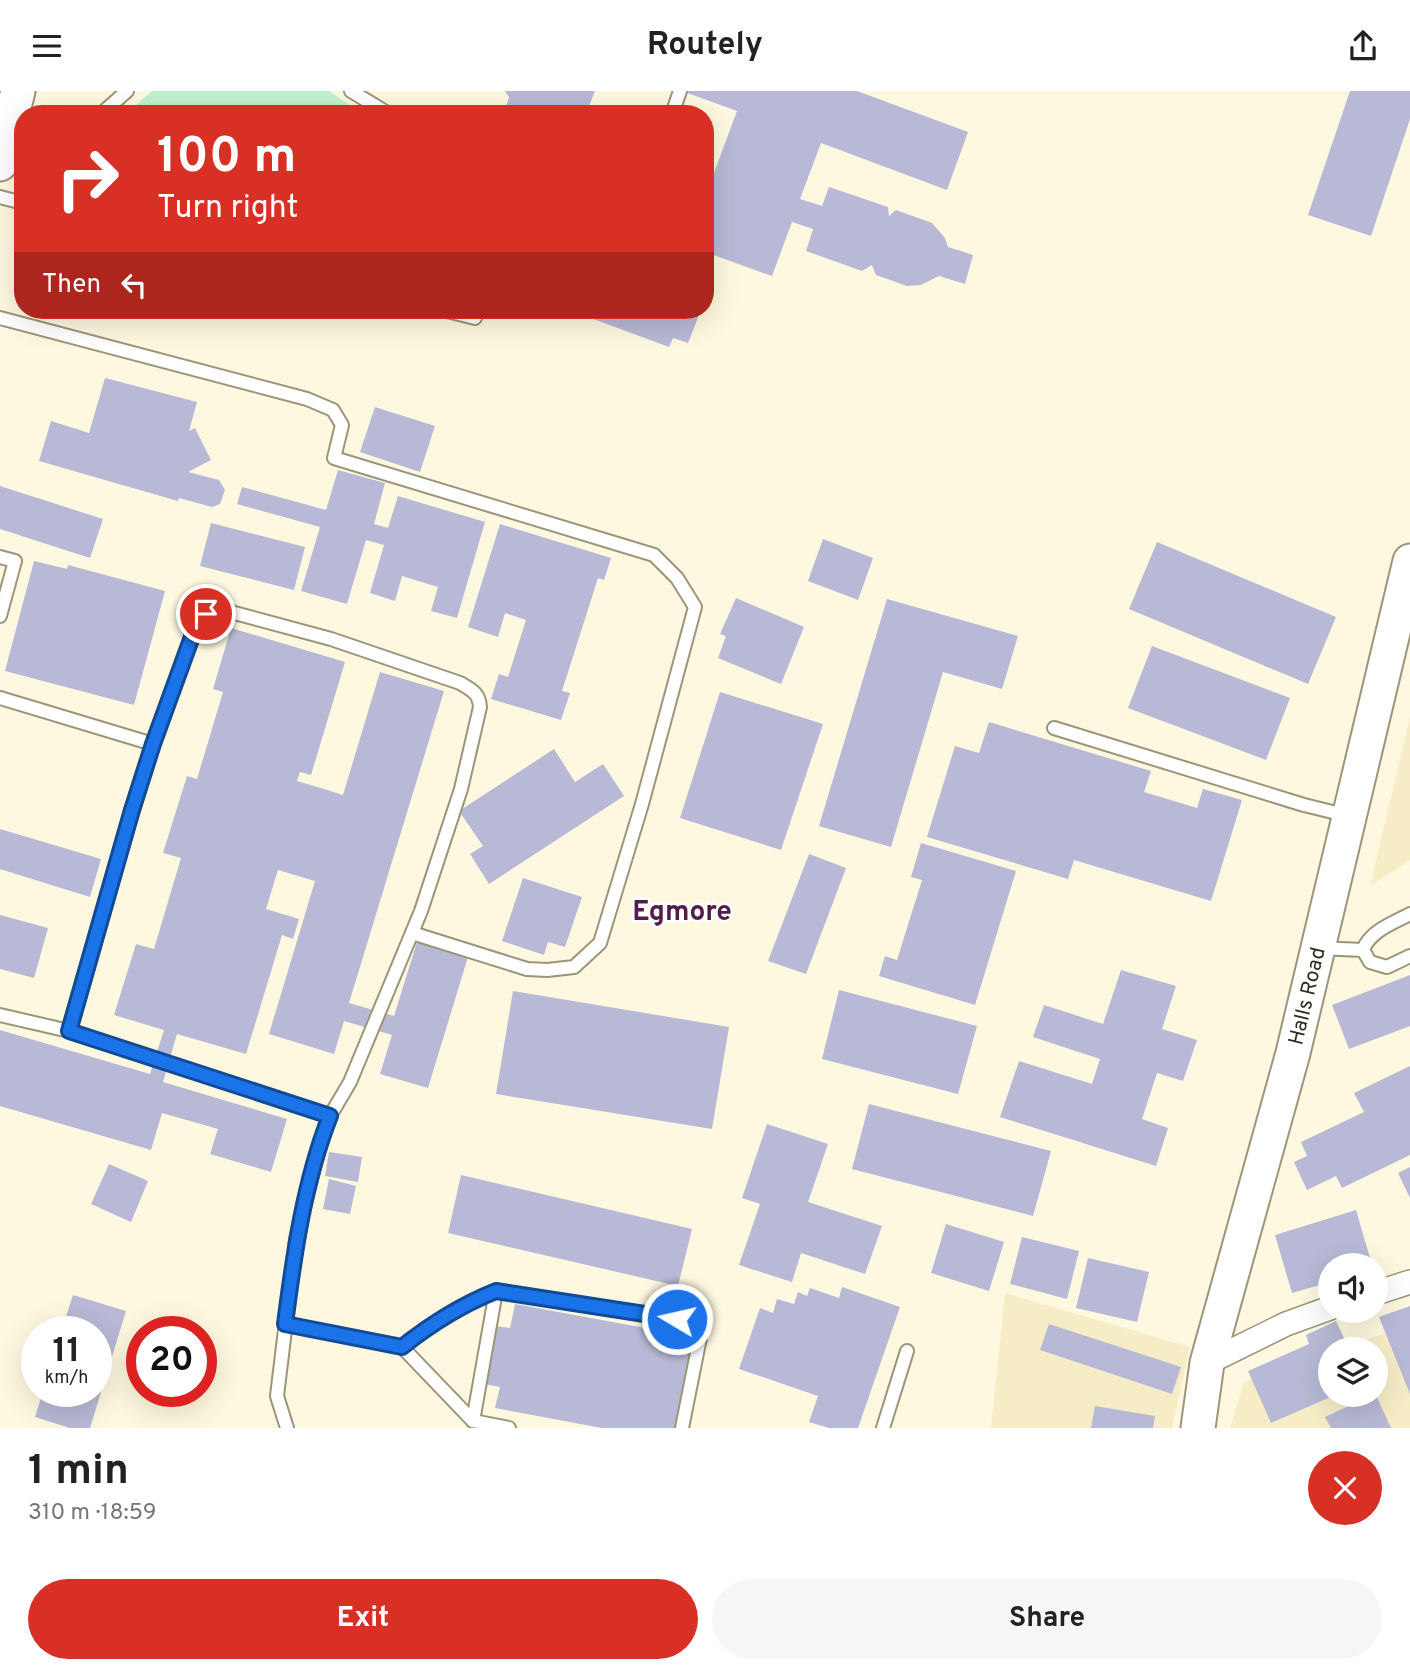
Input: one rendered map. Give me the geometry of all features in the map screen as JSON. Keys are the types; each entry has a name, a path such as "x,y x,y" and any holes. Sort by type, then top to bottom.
{"main road":[{"path":"0,164 14,107"},
{"name":"Halls Road","path":"1198,1428 1207,1363 1293,1053 1410,561"}],"street":[{"path":"1388,1289 1410,1282"},
{"path":"1207,1363 1286,1324 1318,1312"}],"lane":[{"path":"112,105 128,91"},
{"path":"351,91 374,105"},
{"path":"0,318 307,399 333,410 342,425 334,458 654,555 677,578 695,607 642,804 600,943 574,967 527,969 412,933"},
{"path":"0,557 15,561 0,617"},
{"path":"69,1031 153,744 197,623 206,614 218,610 331,639 460,683 479,698 480,707 461,789 421,911 349,1082 330,1116 321,1140 296,1239 276,1396 287,1428"},
{"path":"0,698 153,744"},
{"path":"1054,728 1304,805 1349,816"},
{"path":"1363,950 1373,934 1410,914"},
{"path":"1318,948 1363,950"},
{"path":"1363,950 1370,962 1387,967 1410,955"},
{"path":"0,1015 69,1031 330,1116"},
{"path":"402,1347 433,1323 471,1301 496,1291 703,1323 682,1428"},
{"path":"473,1421 496,1291"},
{"path":"285,1324 402,1347 473,1421 509,1428"},
{"path":"883,1428 907,1351"}],"shaded area":[{"path":"1410,717 1410,860 1370,886"},
{"path":"1005,1293 1190,1347 1172,1428 991,1428"},
{"path":"1410,1325 1410,1428 1230,1428 1244,1382 1318,1356 1318,1407 1388,1407 1388,1337 1374,1337"}],"green space":[{"path":"152,91 329,91 350,105 136,105"}],"building":[{"path":"505,91 595,91 590,105 507,105 509,97"},
{"path":"682,91 857,91 968,132 947,190 821,143 800,199 822,206 829,187 888,207 889,216 896,210 932,223 945,238 948,247 973,255 965,284 939,276 921,285 907,286 876,275 872,265 862,271 806,251 813,229 792,222 772,276 714,255 714,173 737,111"},
{"path":"1350,91 1410,91 1410,119 1371,236 1308,215"},
{"path":"593,319 697,319 688,343 673,338 669,347"},
{"path":"105,378 197,402 189,431 195,428 211,460 188,472 219,480 225,490 220,504 212,507 179,498 178,501 39,461 51,421 89,433"},
{"path":"375,407 435,426 420,472 360,452"},
{"path":"338,470 385,483 374,524 388,528 398,496 485,522 457,618 431,611 438,587 402,576 395,601 370,593 384,545 366,540 347,604 301,591 320,527 237,504 242,487 326,510"},
{"path":"0,486 103,519 90,558 0,529"},
{"path":"211,523 305,547 294,590 200,566"},
{"path":"500,524 611,558 604,580 598,578 562,691 570,693 561,720 491,699 499,674 508,677 526,620 505,613 498,637 468,627"},
{"path":"823,539 873,558 858,600 808,581"},
{"path":"1157,542 1336,617 1308,684 1129,609"},
{"path":"34,561 67,569 68,565 165,591 134,705 5,671"},
{"path":"736,598 804,627 781,684 718,658 726,636 720,634"},
{"path":"887,599 1018,636 1002,689 943,672 891,847 819,826"},
{"path":"231,628 345,662 311,775 300,772 297,781 343,795 380,672 444,691 349,1003 394,1016 417,942 468,957 428,1088 380,1074 392,1035 344,1021 334,1054 269,1034 315,881 278,870 266,909 299,919 293,939 282,935 246,1054 177,1034 163,1082 287,1119 271,1172 210,1154 218,1129 162,1113 151,1150 0,1106 0,1030 150,1074 164,1030 114,1015 136,944 154,949 181,858 163,853 187,776 197,779 223,692 213,689"},
{"path":"1152,646 1290,698 1266,760 1128,708"},
{"path":"720,692 823,724 781,850 680,818"},
{"path":"989,722 1151,771 1144,792 1197,808 1203,789 1242,800 1211,901 1074,860 1068,879 927,837 955,746 979,753"},
{"path":"554,749 575,782 603,764 624,796 489,884 470,854 483,846 459,811"},
{"path":"0,829 101,859 90,897 0,869"},
{"path":"921,843 1016,871 975,1005 879,976 885,956 897,960 922,880 911,877"},
{"path":"809,854 846,868 806,974 768,961"},
{"path":"523,878 582,897 565,947 548,942 544,955 502,941"},
{"path":"0,915 48,928 34,978 0,969"},
{"path":"1121,970 1176,986 1162,1029 1197,1040 1183,1081 1157,1073 1142,1119 1168,1128 1156,1166 1000,1117 1019,1061 1092,1084 1100,1059 1033,1037 1044,1005 1103,1024"},
{"path":"1410,975 1410,1026 1349,1049 1332,1005"},
{"path":"839,990 977,1026 958,1094 822,1059"},
{"path":"513,991 729,1027 712,1129 496,1094"},
{"path":"1410,1066 1410,1155 1342,1188 1336,1176 1307,1190 1294,1162 1307,1156 1301,1142 1364,1112 1354,1093"},
{"path":"869,1104 1051,1151 1033,1216 852,1169"},
{"path":"767,1124 828,1144 808,1202 882,1226 865,1274 801,1253 792,1282 739,1265 760,1204 742,1198"},
{"path":"329,1152 362,1157 358,1182 325,1176"},
{"path":"109,1164 148,1181 131,1222 91,1204"},
{"path":"1410,1167 1410,1198 1398,1173"},
{"path":"461,1175 692,1229 678,1286 448,1233"},
{"path":"329,1179 356,1186 350,1214 323,1209"},
{"path":"1356,1210 1369,1253 1318,1253 1318,1285 1292,1293 1275,1235"},
{"path":"946,1224 1004,1242 989,1291 931,1273"},
{"path":"1022,1237 1079,1251 1067,1299 1010,1284"},
{"path":"1088,1258 1149,1272 1137,1322 1076,1308"},
{"path":"842,1287 900,1307 858,1428 829,1428 809,1422 818,1396 739,1369 760,1308 773,1313 777,1299 794,1304 798,1292 807,1296 810,1288 839,1298"},
{"path":"73,1295 126,1311 112,1356 112,1316 66,1316"},
{"path":"515,1304 694,1337 676,1428 602,1428 495,1408 500,1387 484,1384 495,1326 510,1328"},
{"path":"1410,1306 1410,1394 1381,1323 1388,1323 1388,1314"},
{"path":"1337,1323 1343,1337 1318,1337 1318,1402 1271,1423 1248,1371 1309,1344 1306,1335"},
{"path":"1049,1324 1181,1367 1172,1394 1040,1350"},
{"path":"1095,1406 1155,1416 1153,1428 1091,1428"},
{"path":"38,1407 96,1407 90,1428 70,1428 35,1417"},
{"path":"1346,1407 1381,1407 1391,1428 1331,1428 1325,1417"}],"district":[{"name":"Egmore","path":"682,910"}],"route":[{"path":"206,614 197,623 153,744 69,1031 330,1116 321,1140 296,1239 285,1324 402,1347 433,1323 471,1301 496,1291 677,1319"}]}
